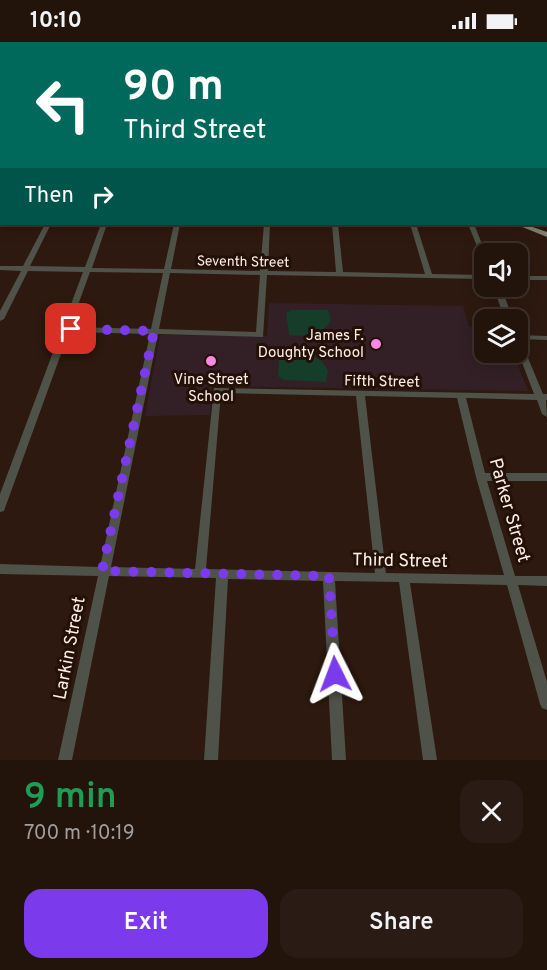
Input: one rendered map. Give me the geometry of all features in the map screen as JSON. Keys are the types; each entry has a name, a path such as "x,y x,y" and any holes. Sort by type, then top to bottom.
{"main road":[{"path":"522,225 547,235"}],"street":[{"path":"0,319 48,225"},
{"path":"0,508 104,225"},
{"name":"Larkin Street","path":"65,760 102,571 177,225"},
{"path":"65,329 260,335 267,225"},
{"path":"335,225 340,275"},
{"path":"412,225 429,276"},
{"path":"471,225 479,243"},
{"name":"Seventh Street","path":"0,268 474,277"},
{"path":"528,278 547,278"},
{"path":"528,337 547,338"},
{"path":"528,363 544,397 547,414"},
{"name":"Fifth Street","path":"200,573 217,390 544,397"},
{"path":"360,394 381,578"},
{"name":"Parker Street","path":"461,395 481,477 547,704"},
{"path":"481,477 547,477"},
{"name":"Third Street","path":"0,569 547,581"},
{"path":"211,760 222,574"},
{"path":"329,576 339,760"},
{"path":"404,578 430,760"}],"shaded area":[{"name":"James F. Doughty School","path":"269,303 463,306 469,327 474,327 474,363 517,363 528,391 212,386 210,415 145,416 160,335 267,336"}],"green space":[{"path":"292,310 328,310 331,320 318,332 301,336 289,335 286,313"},
{"path":"291,351 318,358 328,371 326,382 283,380 278,376 280,352"}],"place":[{"name":"James F. Doughty School","path":"376,344"},
{"name":"Vine Street School","path":"211,361"}],"route":[{"path":"71,329 154,331 102,571 329,576 335,674"}]}
